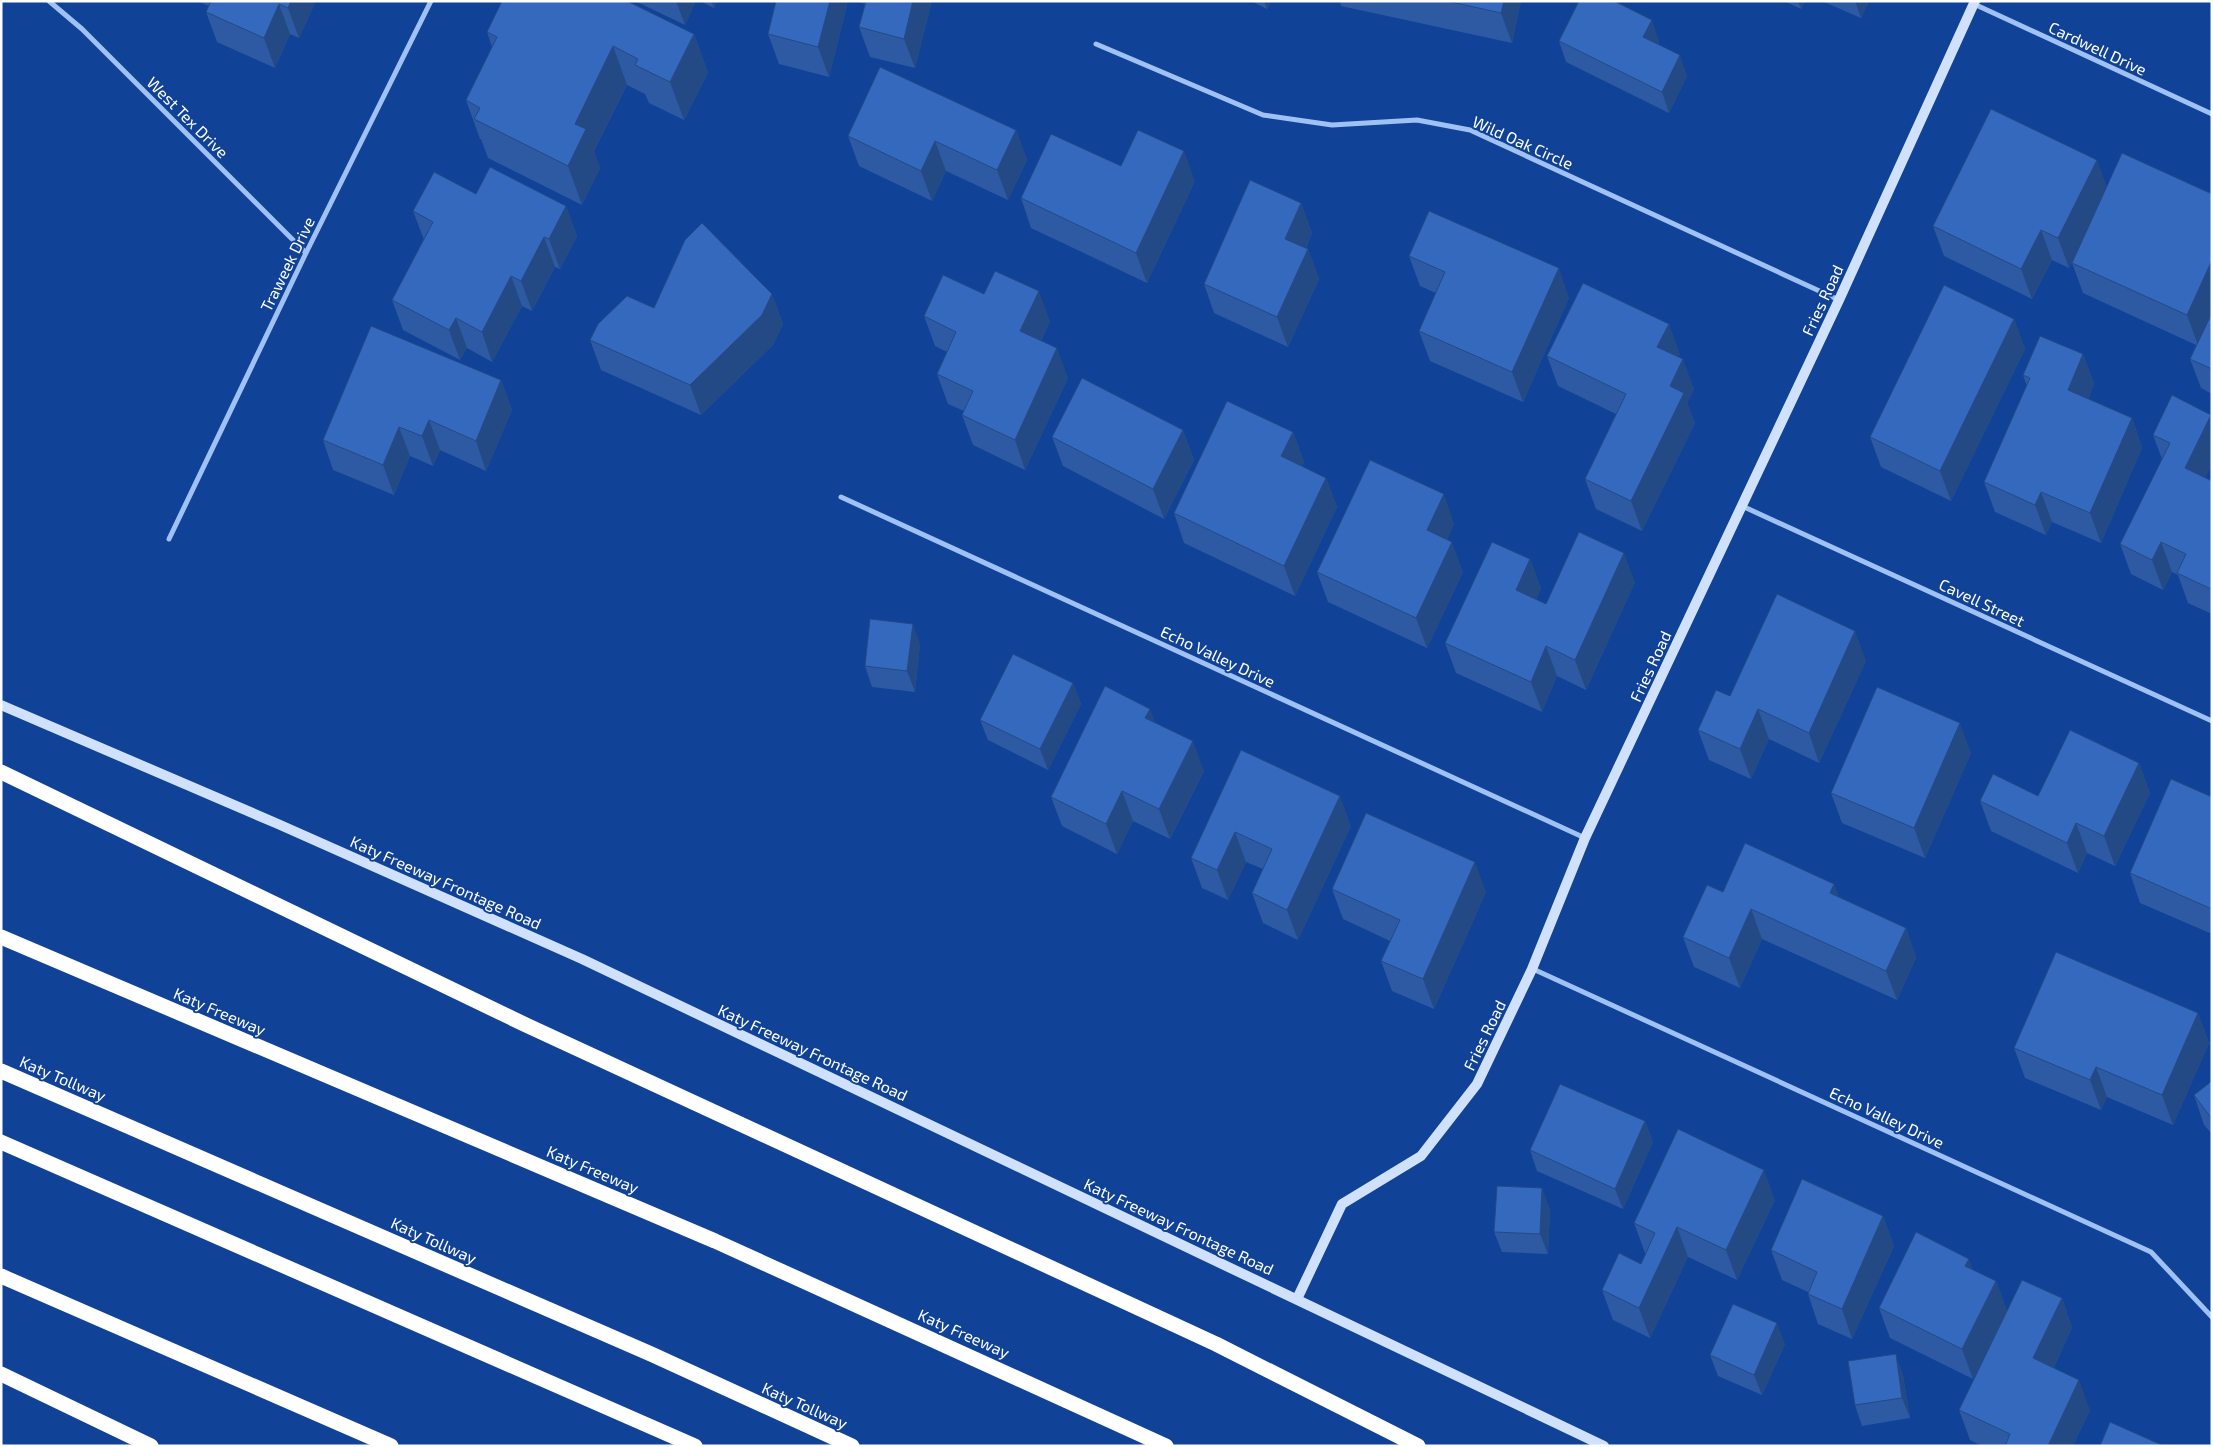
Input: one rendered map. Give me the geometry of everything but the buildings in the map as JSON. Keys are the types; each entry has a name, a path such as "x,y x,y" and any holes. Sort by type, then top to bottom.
{"highway":[{"path":"1,772 535,1029 1216,1344 1418,1446"},
{"name":"Katy Freeway","path":"1,937 715,1241 1166,1446"},
{"name":"Katy Tollway","path":"1,1071 642,1350 852,1446"},
{"path":"1,1142 694,1446"},
{"path":"1,1276 391,1446"},
{"path":"1,1374 151,1446"}],"main road":[{"name":"Fries Road","path":"1297,1299 1342,1204 1421,1156 1477,1084 1532,968 1585,838 1839,300 1974,3"},
{"name":"Katy Freeway Frontage Road","path":"1,705 278,824 582,959 1604,1446"}],"street":[{"name":"West Tex Drive","path":"49,1 82,29 306,253"},
{"name":"Traweek Drive","path":"168,539 306,253 431,1"},
{"name":"Cardwell Drive","path":"1974,3 2212,114"},
{"name":"Wild Oak Circle","path":"1096,44 1263,116 1332,125 1417,120 1470,130 1839,300"},
{"name":"Echo Valley Drive","path":"841,497 1585,838"},
{"name":"Cavell Street","path":"1742,506 2212,721"},
{"name":"Echo Valley Drive","path":"1532,968 2151,1252 2212,1317"}]}
